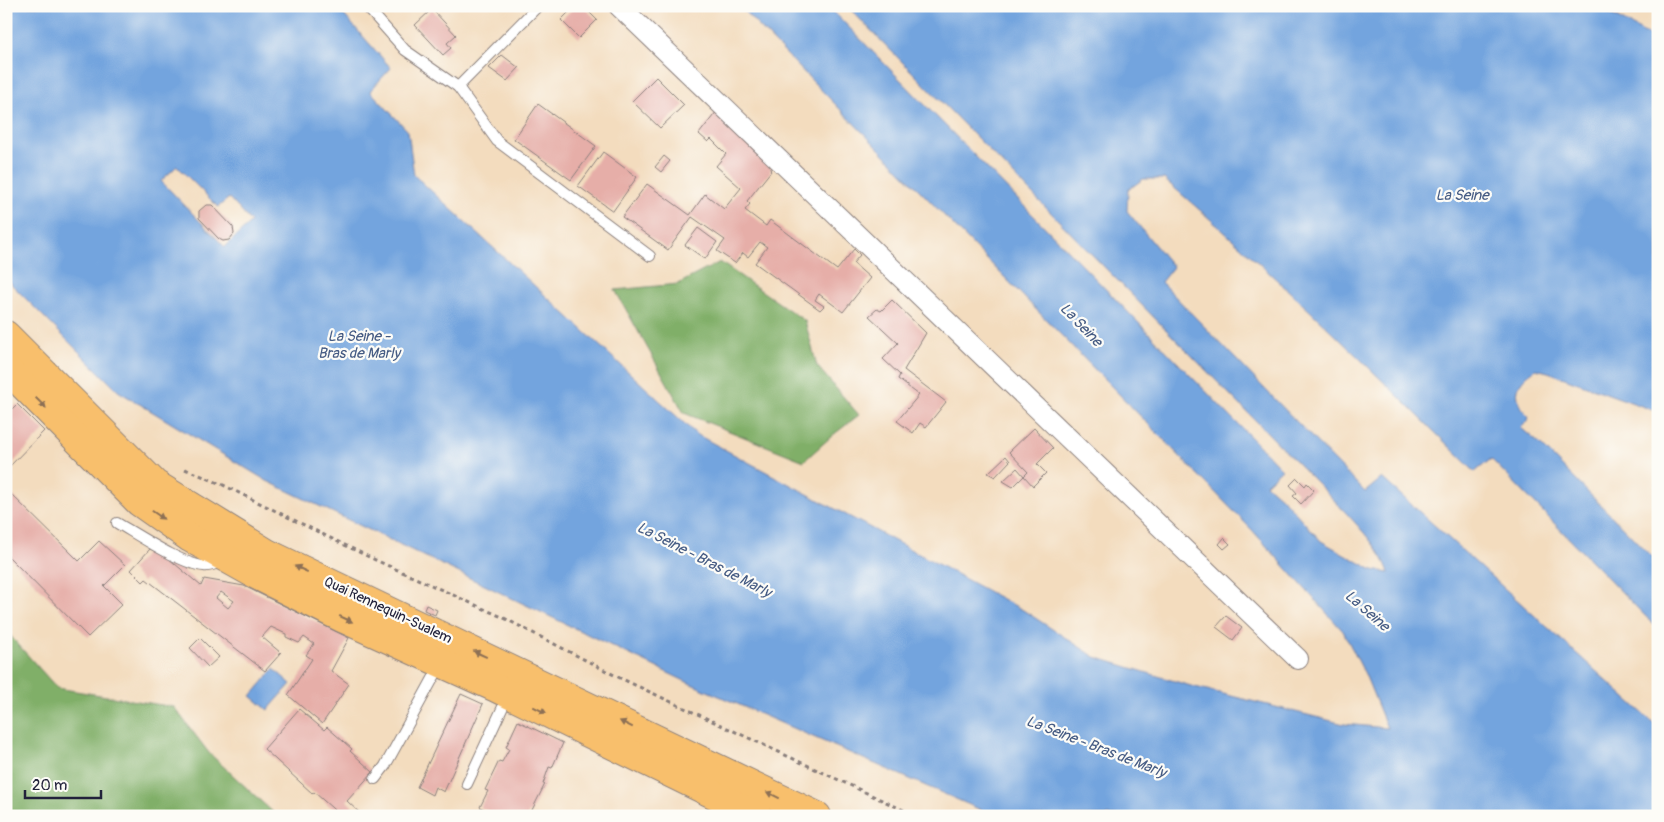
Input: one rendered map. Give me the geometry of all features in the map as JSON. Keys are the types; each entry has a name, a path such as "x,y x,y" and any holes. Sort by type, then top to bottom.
{"main road":[{"name":"Quai Rennequin-Sualem","path":"6,335 155,484 267,553 816,816"},
{"name":"Quai Rennequin-Sualem","path":"6,368 139,502 190,538 256,575 342,618 441,663 758,816"}],"street":[{"path":"619,6 1298,658"}],"lane":[{"path":"366,6 405,50 458,87 496,141 650,256"},
{"path":"458,87 538,6"},
{"path":"117,523 190,564 206,567 225,558"},
{"path":"375,779 385,766 441,663"},
{"path":"467,784 508,695"}],"path":[{"path":"181,468 221,484 372,558 502,617 620,678 916,816"}],"green space":[{"path":"720,262 805,321 817,366 859,415 804,461 684,413 615,290 678,284"},
{"path":"6,631 57,688 174,707 209,753 277,816 6,816"}],"water":[{"path":"6,6 336,6 391,68 370,91 408,131 414,175 696,434 1023,610 1095,657 1191,686 1344,724 1387,728 1365,674 1343,631 1253,531 739,6 828,6 1282,469 1266,484 1284,500 1321,541 1373,570 1389,573 1385,563 1371,542 1343,510 847,6 1596,6 1658,40 1658,412 1536,369 1519,386 1518,397 1520,404 1529,418 1521,428 1540,444 1658,563 1658,629 1491,459 1475,472 1284,286 1164,179 1143,179 1128,190 1127,211 1173,267 1161,282 1365,492 1382,478 1658,727 1658,816 995,816 689,683 267,481 118,391 6,279","holes":["177,166 218,207 229,198 251,222 225,247 161,181"]},
{"path":"274,669 291,684 268,710 251,696"}],"building":[{"path":"575,6 583,6 597,20 579,38 561,20"},
{"path":"432,9 456,35 447,43 451,48 443,55 415,25"},
{"path":"502,55 519,68 507,81 489,68"},
{"path":"656,77 684,105 660,128 632,101"},
{"path":"538,104 596,146 571,180 514,139"},
{"path":"717,111 772,167 771,171 747,201 750,204 745,210 766,226 770,220 837,270 854,249 860,255 853,263 870,278 843,312 819,294 815,300 824,306 820,310 755,263 767,247 760,242 748,257 743,253 735,263 717,251 725,240 692,217 668,250 622,217 647,184 690,215 705,194 724,209 741,188 716,166 726,154 711,139 708,142 699,134"},
{"path":"603,152 637,177 613,211 578,186"},
{"path":"664,156 670,161 661,172 655,167"},
{"path":"206,205 212,205 233,227 234,234 229,240 223,241 219,239 199,218 199,211"},
{"path":"698,228 717,242 705,259 685,245"},
{"path":"892,300 926,333 904,370 946,402 926,427 920,423 913,433 897,421 919,395 898,379 900,375 883,359 898,343 869,316 877,309 881,311"},
{"path":"17,404 44,431 6,470 6,415"},
{"path":"1034,428 1053,448 1037,464 1046,473 1033,486 1024,476 1028,472 1009,452"},
{"path":"1006,456 1010,461 995,477 988,473"},
{"path":"1017,468 1024,476 1013,487 1003,481"},
{"path":"1297,478 1305,486 1307,483 1314,490 1301,504 1293,496 1297,493 1290,485"},
{"path":"6,489 79,561 99,541 125,565 104,586 122,604 88,637 6,554"},
{"path":"1224,538 1230,544 1224,549 1219,544"},
{"path":"150,549 168,558 201,586 204,579 244,586 349,638 331,671 349,684 322,724 288,695 312,659 306,655 314,644 304,637 299,643 271,627 262,637 281,653 265,671 146,579 143,582 131,570","holes":["221,592 234,601 228,608 216,598"]},
{"path":"426,605 437,610 435,615 424,610"},
{"path":"1226,616 1242,628 1233,640 1216,627"},
{"path":"200,638 219,657 208,667 190,648"},
{"path":"461,694 483,704 444,792 435,787 432,795 417,787"},
{"path":"299,709 324,730 327,727 352,749 350,751 373,772 347,801 363,816 341,816 314,792 313,794 264,749"},
{"path":"518,721 563,743 552,768 549,767 543,784 545,784 531,812 527,816 497,816 480,807 488,791 485,790 499,761 502,762 509,749 506,747"}],"water label":[{"name":"La Seine","path":"1462,195"},
{"name":"La Seine","path":"1081,325"},
{"name":"La Seine - Bras de Marly","path":"359,344"},
{"name":"La Seine - Bras de Marly","path":"704,560"},
{"name":"La Seine","path":"1367,611"},
{"name":"La Seine - Bras de Marly","path":"1096,747"}]}
